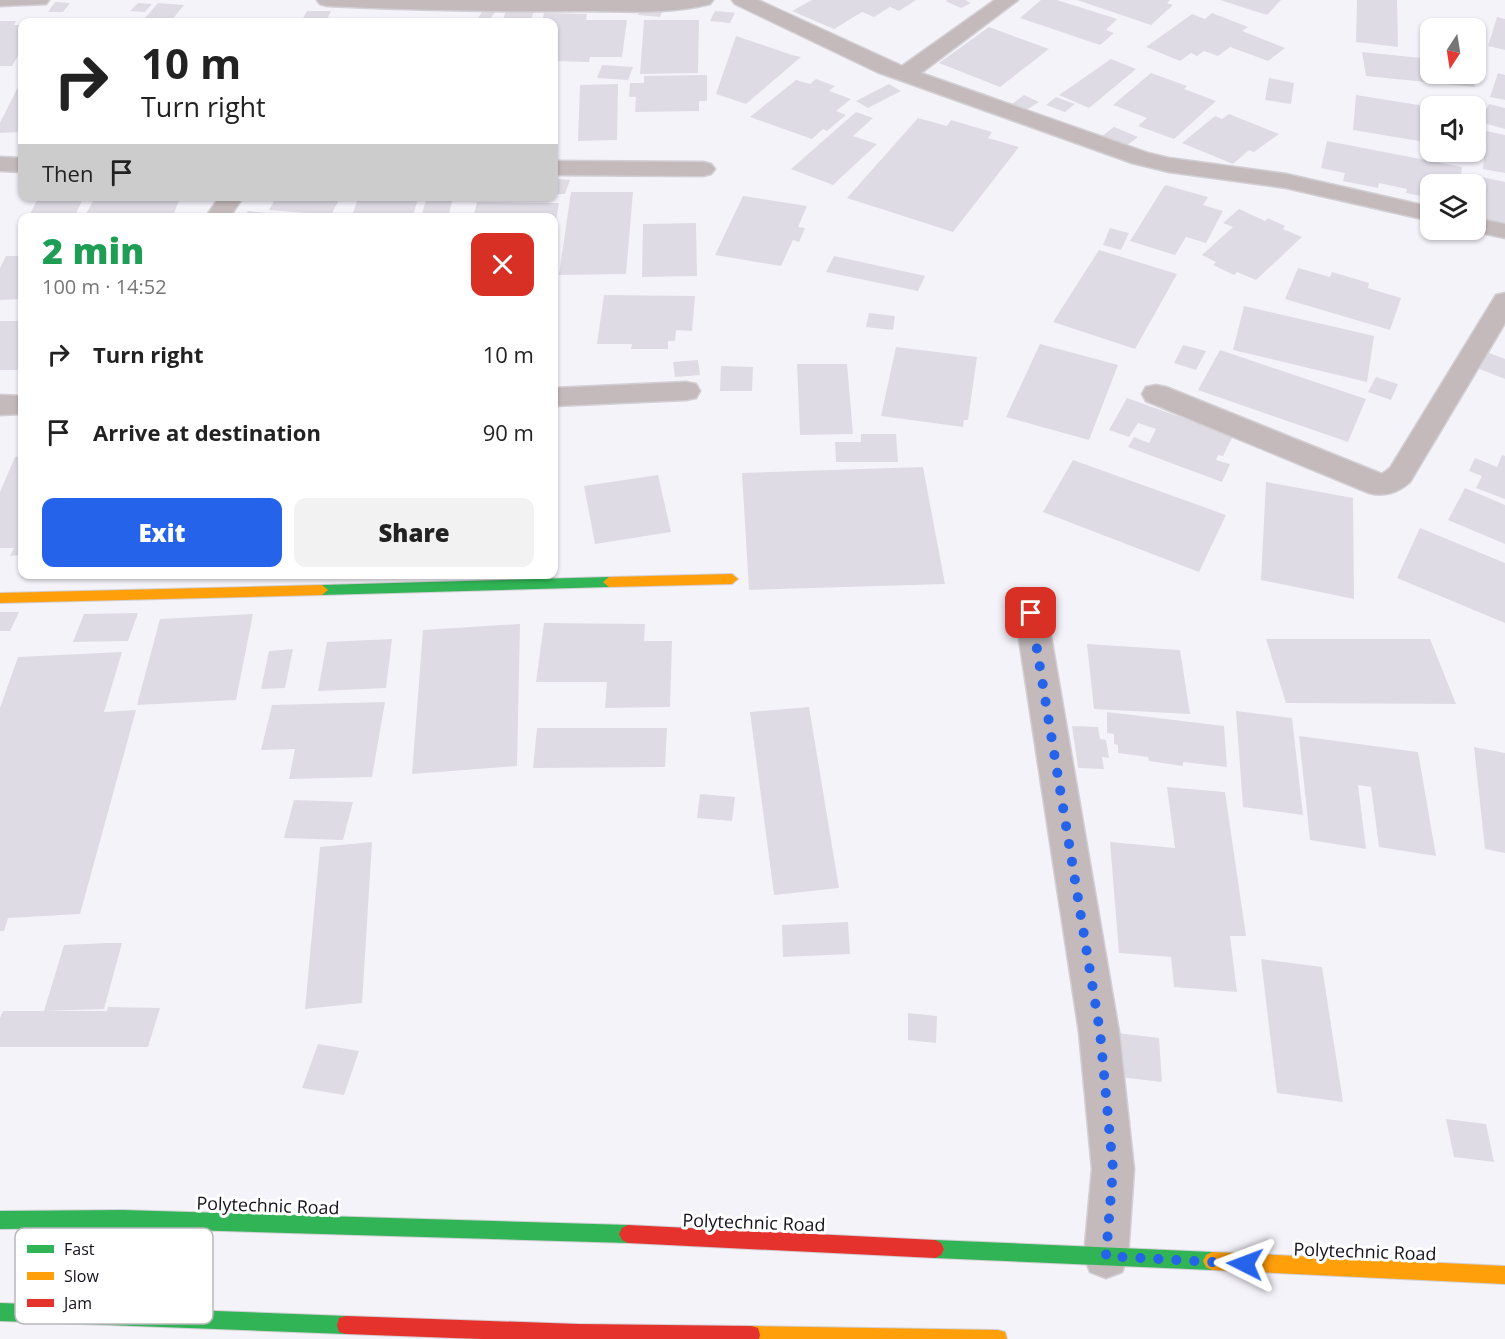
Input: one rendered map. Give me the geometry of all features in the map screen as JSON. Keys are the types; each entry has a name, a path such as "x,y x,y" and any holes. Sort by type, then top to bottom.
{"main road":[{"path":"0,598 732,579"},
{"name":"Polytechnic Road","path":"0,1220 122,1219 574,1232 1505,1275"},
{"path":"0,1312 15,1313"},
{"path":"213,1321 578,1336 981,1338"}],"street":[{"path":"0,0 39,0"},
{"path":"327,0 455,14 664,5 703,0"},
{"path":"742,0 905,74 1140,158 1169,165 1286,181 1420,211"},
{"path":"905,74 1008,0"},
{"path":"0,164 18,165"},
{"path":"558,168 703,169"},
{"path":"1486,227 1505,231"},
{"path":"1156,394 1379,486 1390,483 1400,475 1505,302"},
{"path":"558,397 686,391"},
{"path":"0,405 18,405"},
{"path":"1031,613 1100,1032 1113,1169 1106,1256"}],"building":[{"path":"812,0 916,0 899,11 890,7 874,17 862,12 834,29 792,11"},
{"path":"965,0 971,3 961,8 945,1"},
{"path":"1041,0 1057,0 1117,19 1106,30 1114,33 1100,45 1020,18"},
{"path":"1077,0 1170,0 1167,3 1173,5 1151,25"},
{"path":"1220,0 1281,0 1267,15"},
{"path":"1357,0 1397,0 1398,47 1356,42"},
{"path":"55,2 70,3 63,12 48,12"},
{"path":"138,3 152,4 145,12 130,11"},
{"path":"158,3 184,5 174,18 145,18"},
{"path":"642,6 664,8 660,17 638,15"},
{"path":"507,7 535,8 532,18 504,18"},
{"path":"484,9 496,11 491,18 478,18"},
{"path":"307,11 331,11 328,18 303,18"},
{"path":"715,11 735,13 730,23 710,21"},
{"path":"544,13 587,14 586,20 627,20 622,57 590,57 589,62 558,61 558,18 543,18"},
{"path":"1212,13 1248,27 1242,31 1285,48 1268,61 1230,47 1218,56 1204,51 1197,56 1191,53 1180,61 1146,47 1192,14 1205,19"},
{"path":"1497,17 1505,19 1505,50 1488,46"},
{"path":"644,20 699,20 698,73 640,74"},
{"path":"0,21 16,21 14,25 18,25 18,56 12,66 0,66"},
{"path":"989,27 1049,49 1000,87 939,63"},
{"path":"736,36 801,57 746,104 716,94"},
{"path":"1362,52 1420,58 1420,81 1366,76"},
{"path":"1111,59 1136,69 1089,108 1059,95"},
{"path":"602,65 633,67 628,80 597,78"},
{"path":"1151,73 1187,86 1184,89 1216,101 1174,139 1138,126 1147,118 1113,105"},
{"path":"1498,73 1505,75 1505,100 1490,97"},
{"path":"707,75 707,101 699,101 699,111 635,112 636,97 629,97 630,83 644,83 644,76"},
{"path":"1269,78 1294,83 1291,104 1265,100"},
{"path":"816,79 835,86 829,91 851,99 836,111 846,115 827,131 823,129 812,139 750,117 796,80 810,84"},
{"path":"618,84 617,140 578,141 580,85"},
{"path":"889,84 901,91 868,108 856,101"},
{"path":"1445,84 1474,84 1475,87"},
{"path":"18,87 18,132 0,133 0,123"},
{"path":"1024,95 1039,102 1026,110 1012,104"},
{"path":"1356,95 1420,105 1420,141 1353,130"},
{"path":"1056,97 1075,104 1065,112 1046,105"},
{"path":"1489,104 1505,108 1505,129 1486,124 1486,110"},
{"path":"856,112 873,118 853,136 877,144 833,185 791,169"},
{"path":"1229,114 1279,134 1254,152 1249,150 1233,164 1182,143 1215,116 1222,119"},
{"path":"918,118 947,126 951,120 992,132 988,138 1019,147 953,232 847,198"},
{"path":"1114,127 1138,137 1126,146 1102,136"},
{"path":"1486,131 1505,135 1505,173 1483,169 1484,162 1486,162"},
{"path":"1327,141 1420,159 1420,162 1436,162 1462,167 1461,174 1420,174 1420,196 1406,193 1407,189 1379,183 1378,188 1343,181 1345,173 1321,168"},
{"path":"1486,178 1505,182 1505,223 1486,219"},
{"path":"558,179 570,180 565,194 558,194"},
{"path":"1165,185 1208,197 1203,205 1223,211 1206,243 1186,237 1175,255 1130,241"},
{"path":"571,192 633,192 626,274 559,275"},
{"path":"743,196 807,206 798,227 805,228 799,242 793,240 781,266 715,255"},
{"path":"36,201 82,201 76,213 30,213"},
{"path":"93,201 179,201 174,213 87,213"},
{"path":"274,201 338,201 332,213 269,210"},
{"path":"357,201 417,201 414,213 353,213"},
{"path":"426,201 452,201 449,213 422,213"},
{"path":"477,202 559,203 557,213 474,213"},
{"path":"1239,209 1265,221 1268,218 1285,226 1283,229 1302,237 1256,280 1237,272 1234,275 1213,265 1216,262 1202,255 1233,227 1223,223"},
{"path":"696,223 697,276 642,277 643,224"},
{"path":"1110,228 1129,233 1121,250 1103,245"},
{"path":"1099,250 1177,274 1135,349 1053,322"},
{"path":"6,256 18,256 18,299 0,300 0,268"},
{"path":"834,256 925,276 918,291 826,272"},
{"path":"1298,268 1330,277 1332,272 1369,283 1368,288 1401,298 1390,330 1285,299"},
{"path":"604,295 695,296 692,331 676,330 675,341 668,341 668,349 631,349 632,344 597,344"},
{"path":"1244,306 1374,336 1367,382 1233,350"},
{"path":"869,313 895,316 893,330 866,327"},
{"path":"0,321 18,321 18,370 0,370"},
{"path":"1040,344 1118,365 1089,440 1006,417"},
{"path":"1183,345 1206,351 1196,370 1174,363"},
{"path":"896,347 977,357 968,420 964,420 963,427 881,416"},
{"path":"1220,350 1366,399 1348,442 1198,390"},
{"path":"1487,352 1505,359 1505,379 1477,368"},
{"path":"698,360 700,375 675,377 673,362"},
{"path":"797,364 847,364 853,434 800,435"},
{"path":"721,366 753,367 752,391 720,391"},
{"path":"1376,377 1398,384 1391,400 1368,392"},
{"path":"1127,398 1233,436 1223,456 1218,455 1216,460 1230,464 1222,482 1128,447 1134,437 1149,443 1156,429 1138,423 1129,437 1109,430"},
{"path":"861,434 896,434 898,462 836,462 835,442 861,442"},
{"path":"1502,455 1505,456 1505,499 1476,488 1482,476 1469,471 1475,458 1497,467"},
{"path":"15,457 18,457 18,555 10,556 14,548 0,548 0,492"},
{"path":"1073,460 1226,515 1199,572 1043,512"},
{"path":"923,467 945,584 749,590 742,473"},
{"path":"658,475 671,532 595,544 584,486"},
{"path":"1266,482 1353,498 1354,599 1261,580"},
{"path":"1465,488 1505,505 1505,544 1448,520"},
{"path":"1420,528 1505,563 1505,623 1397,578"},
{"path":"0,612 19,612 10,631 0,631"},
{"path":"138,613 128,641 73,642 84,614"},
{"path":"253,614 236,700 137,705 160,619"},
{"path":"544,623 645,624 644,641 672,641 670,707 605,708 607,682 536,682"},
{"path":"520,624 517,766 412,774 423,630"},
{"path":"392,639 386,688 318,691 327,642"},
{"path":"1266,639 1430,639 1456,704 1286,703"},
{"path":"1087,644 1180,650 1190,714 1094,709"},
{"path":"293,649 285,688 261,689 269,651"},
{"path":"122,652 104,712 136,710 80,914 8,918 4,931 0,931 0,708 18,657"},
{"path":"385,702 372,777 289,779 295,749 261,750 272,705"},
{"path":"809,707 839,888 774,895 750,712"},
{"path":"1236,711 1292,718 1303,815 1243,807"},
{"path":"1107,712 1224,726 1227,767 1183,762 1183,766 1149,761 1148,757 1118,753 1118,745 1114,744 1114,734 1107,733"},
{"path":"1072,726 1098,727 1100,739 1106,740 1109,758 1102,757 1104,769 1078,768"},
{"path":"537,728 667,728 665,767 533,768"},
{"path":"1299,736 1418,752 1436,856 1379,847 1371,787 1358,785 1366,849 1310,840"},
{"path":"1474,747 1505,753 1505,853 1485,849"},
{"path":"1167,787 1225,792 1246,936 1230,936 1237,992 1174,987 1171,957 1119,953 1110,842 1175,848"},
{"path":"700,794 735,797 732,821 697,818"},
{"path":"294,800 353,802 343,840 284,838"},
{"path":"372,842 362,1003 305,1009 320,847"},
{"path":"848,922 850,954 783,957 782,925"},
{"path":"122,943 104,1009 44,1011 64,945"},
{"path":"1261,959 1322,967 1343,1102 1277,1093"},
{"path":"108,1007 160,1008 148,1047 0,1047 0,1018 3,1011 107,1011"},
{"path":"908,1013 937,1016 936,1043 908,1040"},
{"path":"1117,1033 1159,1038 1162,1082 1119,1077"},
{"path":"318,1044 359,1051 344,1095 302,1088"},
{"path":"1446,1119 1486,1124 1494,1162 1454,1157"}],"traffic: fast":[{"path":"322,590 609,582"},
{"path":"0,1220 122,1219 628,1234"},
{"path":"935,1249 1212,1261"},
{"path":"0,1312 15,1313"},
{"path":"213,1320 346,1325"}],"traffic: slow":[{"path":"609,582 732,579"},
{"path":"0,598 322,590"},
{"path":"1212,1261 1505,1275"},
{"path":"751,1335 998,1339"}],"traffic: jam":[{"path":"628,1234 935,1249"},
{"path":"346,1325 578,1333 751,1335"}],"route":[{"path":"1031,613 1100,1032 1113,1169 1106,1256 1245,1264"}]}
